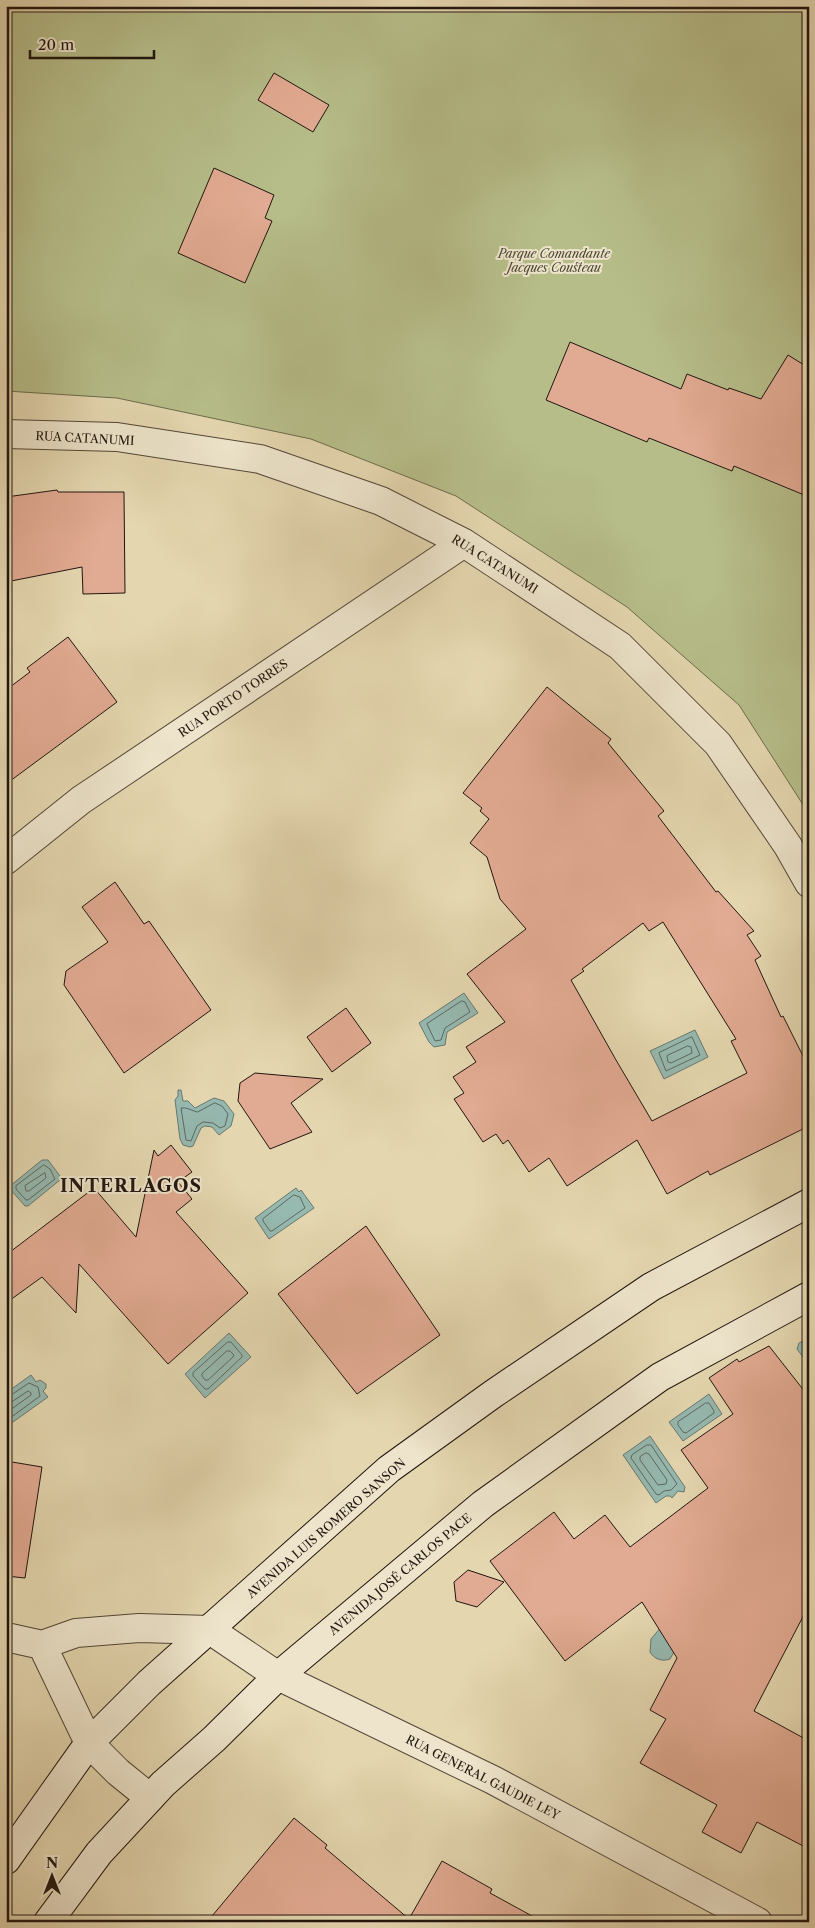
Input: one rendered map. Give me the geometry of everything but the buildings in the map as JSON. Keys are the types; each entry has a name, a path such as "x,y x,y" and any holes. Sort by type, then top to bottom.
{"street":[{"name":"RUA CATANUMI","path":"6,434 117,438 260,459 381,501 464,543 620,646 718,744 788,846 809,882"},
{"name":"RUA PORTO TORRES","path":"6,860 81,800 464,543"},
{"name":"AVENIDA LUIS ROMERO SANSON","path":"6,1860 89,1743 149,1682 390,1469 493,1394 651,1287 809,1203"},
{"name":"AVENIDA JOSÉ CARLOS PACE","path":"48,1922 99,1853 163,1784 214,1739 278,1676 483,1504 660,1377 809,1296"},
{"path":"6,1637 42,1645 76,1633 139,1628 210,1630"},
{"name":"RUA GENERAL GAUDIE LEY","path":"210,1630 278,1676 494,1780 742,1918"},
{"path":"42,1645 89,1743 118,1772 150,1798"}],"green space":[{"name":"Parque Comandante Jacques Cousteau","path":"6,6 809,6 809,814 739,705 627,607 456,496 311,439 117,398 6,391"}],"water":[{"path":"464,993 478,1013 447,1032 445,1045 434,1047 429,1042 419,1023"},
{"path":"695,1030 708,1057 664,1079 650,1051"},
{"path":"178,1090 181,1090 183,1101 188,1101 195,1108 214,1098 224,1101 234,1114 231,1126 219,1135 212,1127 205,1126 201,1128 193,1146 183,1145 180,1139 175,1100 178,1096"},
{"path":"42,1160 48,1160 60,1176 60,1180 28,1206 25,1206 10,1189 10,1186"},
{"path":"296,1188 299,1192 301,1190 314,1208 269,1239 255,1218"},
{"path":"229,1333 251,1357 205,1398 185,1374"},
{"path":"809,1338 809,1365 797,1349 799,1343"},
{"path":"31,1375 36,1382 40,1380 46,1384 46,1388 43,1391 48,1397 6,1427 6,1393"},
{"path":"709,1394 722,1414 683,1441 669,1422"},
{"path":"650,1436 685,1487 684,1492 678,1491 672,1498 666,1496 656,1503 623,1455"},
{"path":"662,1626 675,1650 670,1659 664,1660 656,1658 650,1652 651,1639"}],"district":[{"name":"INTERLAGOS","path":"131,1186"}]}
